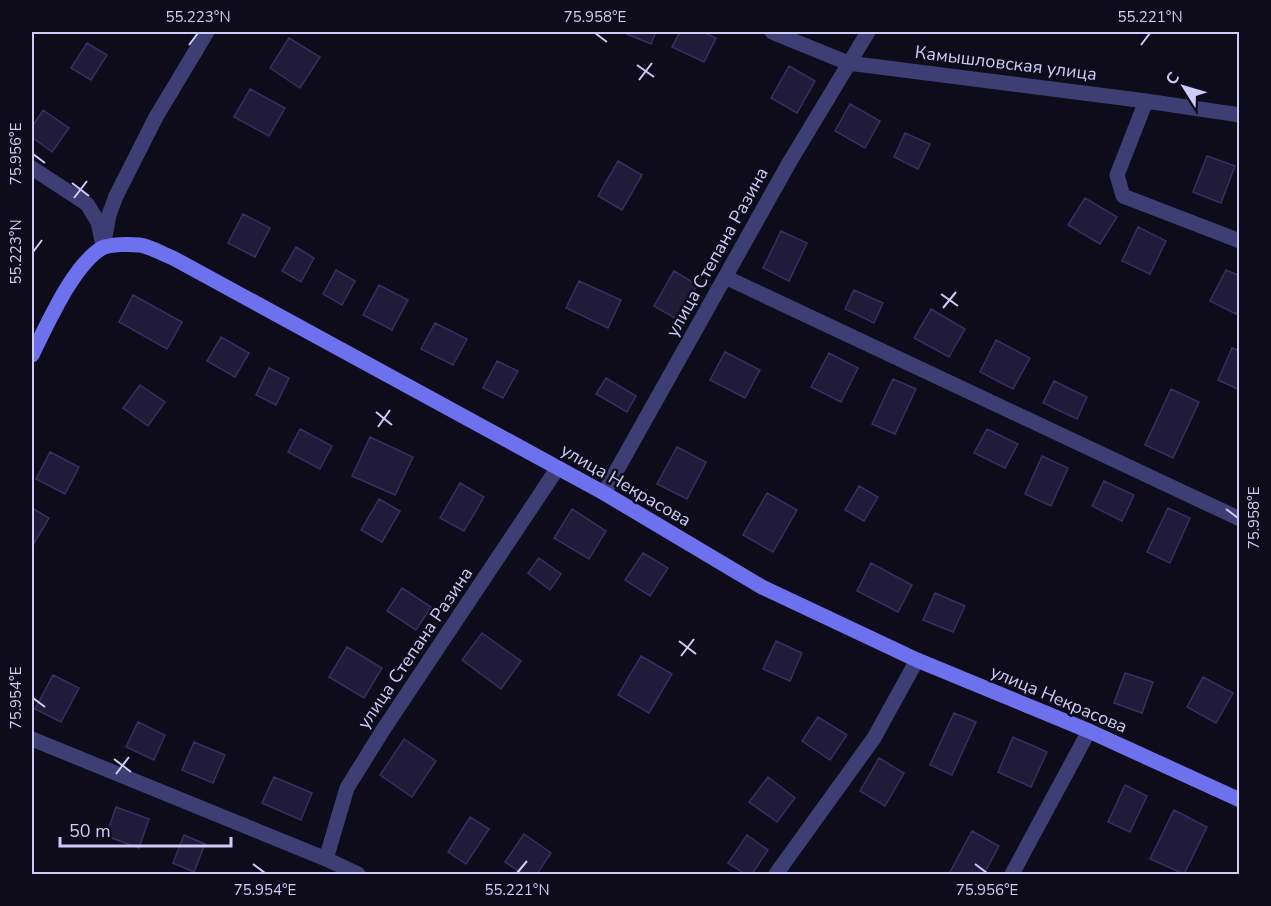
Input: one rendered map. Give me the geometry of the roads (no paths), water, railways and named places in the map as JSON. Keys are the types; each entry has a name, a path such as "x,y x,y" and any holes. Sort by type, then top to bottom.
{"street":[{"path":"32,355 67,289 83,265 103,247 116,196 156,117 207,32"},
{"name":"Камышловская улица","path":"772,32 848,63 1146,100 1239,115"},
{"name":"улица Степана Разина","path":"604,493 789,163 868,32"},
{"path":"1146,100 1117,175 1123,196 1239,241"},
{"path":"32,168 87,204 98,222 103,247"},
{"name":"улица Некрасова","path":"103,247 141,245 173,258 604,493 762,587 917,660 1089,731 1239,800"},
{"path":"725,277 1239,519"},
{"name":"улица Степана Разина","path":"326,859 347,789 383,730 558,469"},
{"path":"776,874 874,738 917,660"},
{"path":"1012,874 1089,731"},
{"path":"32,739 358,874"}]}
